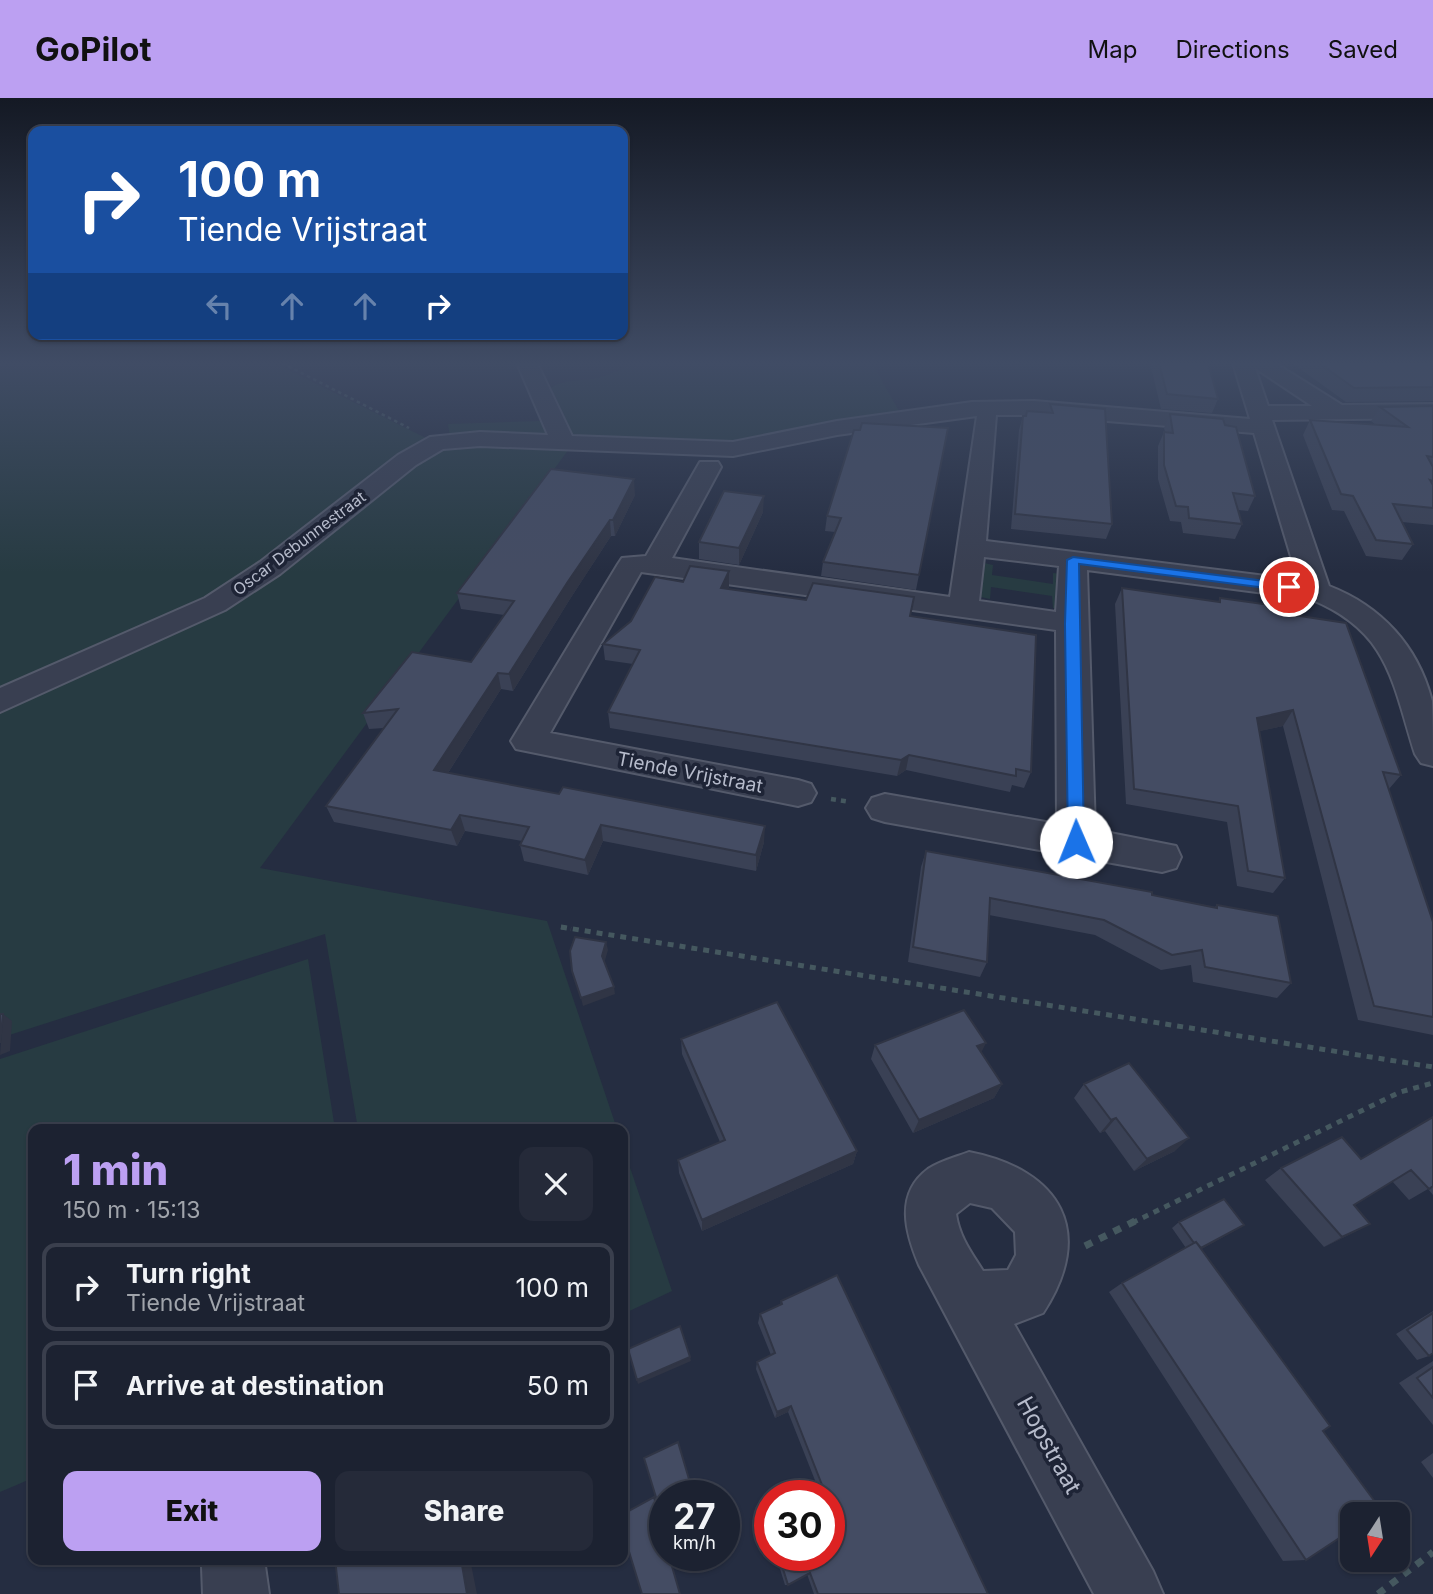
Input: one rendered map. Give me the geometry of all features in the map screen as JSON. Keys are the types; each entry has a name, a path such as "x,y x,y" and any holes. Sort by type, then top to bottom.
{"street":[{"path":"559,433 564,443"},
{"name":"Oscar Debunnestraat","path":"0,701 215,604 270,568 407,460 438,442 480,439 733,449 819,433"},
{"path":"963,609 984,433"},
{"path":"1264,433 1316,591"},
{"path":"655,564 709,467"},
{"path":"972,547 1316,591 1347,603 1370,620 1396,655 1433,754"},
{"path":"1073,560 1076,842"},
{"name":"Tiende Vrijstraat","path":"798,793 528,741 632,564 655,564 1072,624"},
{"path":"885,808 1162,857"},
{"path":"970,1177 989,1178 1007,1186 1029,1205 1040,1223 1044,1244 1040,1268 1024,1294 993,1300 967,1295 931,1237 933,1208 941,1192 955,1181 970,1177"},
{"name":"Hopstraat","path":"967,1295 1130,1594"}],"path":[{"path":"420,433 438,442"},
{"path":"798,793 885,808"},
{"path":"561,927 1433,1067"},
{"path":"1040,1268 1400,1092 1433,1083"},
{"path":"1378,1594 1433,1552"}],"shaded area":[{"path":"0,433 415,433 430,440 240,580 0,691"},
{"path":"449,433 793,433 738,443 450,437"},
{"path":"463,443 569,449 260,868 547,921 615,1124 357,1124 325,934 0,1038 0,709 225,605 428,451"},
{"path":"984,563 993,565 992,575 1053,584 1053,573 1062,574 1062,609 1053,608 1052,596 991,587 990,599 981,597"},
{"path":"308,959 334,1124 28,1124 28,1480 0,1492 0,1059"},
{"path":"628,1162 672,1291 628,1312"}],"building":[{"path":"853,433 947,433 919,575 823,562 841,518 827,516"},
{"path":"1022,433 1106,433 1112,524 1015,514"},
{"path":"1164,433 1238,433 1255,496 1233,493 1242,524 1189,518 1188,507 1176,506 1164,465"},
{"path":"1315,433 1433,433 1433,457 1427,456 1433,467 1433,481 1430,480 1433,485 1433,508 1393,504 1413,544 1376,540 1353,496 1341,494"},
{"path":"551,469 634,479 613,520 610,520 567,583 509,674 498,673 434,770 559,794 563,787 765,826 756,855 601,825 585,860 520,845 529,827 460,815 451,830 326,806 398,709 363,713 412,652 471,662 514,601 457,593"},
{"path":"724,491 764,496 739,548 699,542"},
{"path":"690,566 729,571 721,588 806,600 813,583 914,597 910,616 1036,635 1031,772 1016,769 1016,776 909,755 901,760 608,712 640,650 603,644 631,621 655,577 683,582"},
{"path":"1122,588 1220,602 1220,598 1292,608 1294,615 1346,623 1401,775 1383,772 1433,922 1433,1017 1374,1006 1293,710 1257,718 1285,878 1248,871 1238,806 1134,789"},
{"path":"926,851 1152,892 1152,895 1217,908 1217,905 1278,916 1291,983 1205,967 1202,950 1172,955 1104,920 990,898 987,962 913,947"},
{"path":"575,937 606,942 602,956 614,987 581,998 572,971 570,951"},
{"path":"777,1002 857,1151 702,1220 678,1160 725,1140 681,1039"},
{"path":"964,1010 986,1043 977,1046 1002,1084 919,1120 875,1045"},
{"path":"0,1014 3,1014 0,1043"},
{"path":"1129,1063 1189,1138 1147,1159 1116,1118 1111,1120 1084,1084"},
{"path":"1433,1117 1433,1186 1429,1189 1411,1170 1354,1205 1370,1224 1342,1237 1281,1168 1342,1137 1361,1159"},
{"path":"1224,1199 1244,1225 1201,1248 1194,1243 1179,1222"},
{"path":"1196,1242 1330,1426 1323,1431 1375,1502 1340,1502 1340,1538 1306,1560 1122,1283"},
{"path":"837,1275 988,1594 818,1594 810,1573 788,1585 784,1571 845,1571 845,1480 820,1480 791,1406 777,1412 757,1362 775,1353 760,1314 782,1304 781,1301"},
{"path":"1433,1313 1433,1353 1429,1356 1407,1330"},
{"path":"680,1326 690,1357 637,1380 628,1349"},
{"path":"1433,1367 1433,1398 1417,1378"},
{"path":"678,1442 689,1480 651,1480 644,1458"},
{"path":"649,1500 649,1571 673,1571 680,1594 642,1594 628,1548 628,1511"},
{"path":"336,1565 462,1565 467,1594 339,1594"}],"route":[{"path":"1076,842 1073,560 1289,587"}]}
